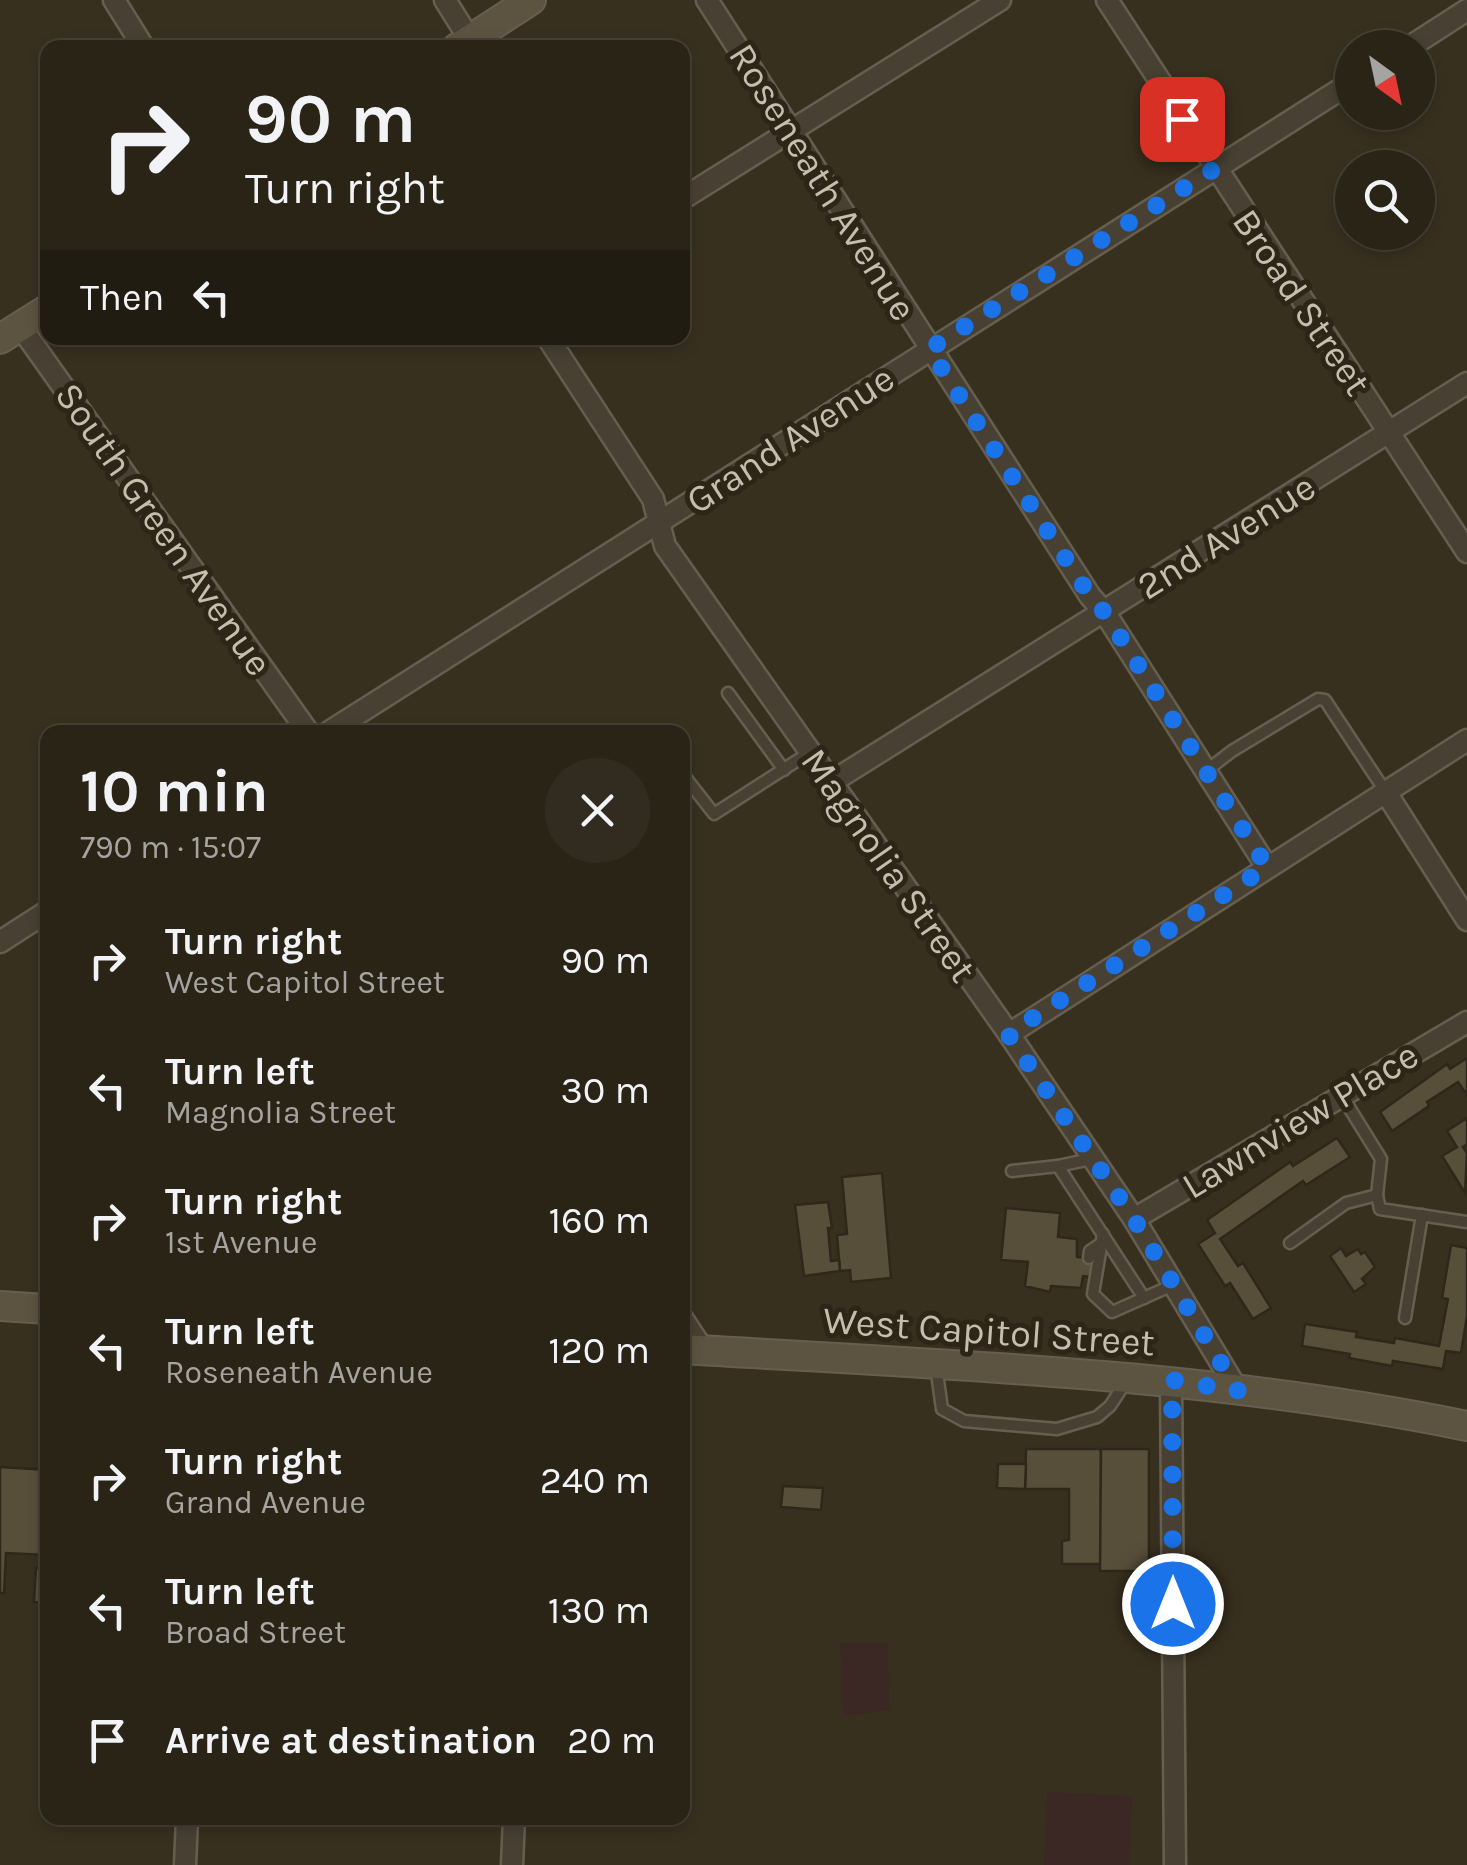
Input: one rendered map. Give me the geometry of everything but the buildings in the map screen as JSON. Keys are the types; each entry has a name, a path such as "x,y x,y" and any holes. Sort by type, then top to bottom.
{"main road":[{"path":"469,40 531,0"},
{"path":"10,333 40,314"},
{"path":"0,1306 40,1309"},
{"name":"West Capitol Street","path":"693,1350 1172,1380 1371,1406 1467,1426"}],"street":[{"path":"114,0 139,40"},
{"path":"445,0 461,40"},
{"name":"Roseneath Avenue","path":"707,0 1267,867"},
{"path":"690,193 1000,0"},
{"name":"Broad Street","path":"1107,0 1467,552"},
{"path":"1435,31 1467,10"},
{"name":"Grand Avenue","path":"340,725 1335,93"},
{"name":"South Green Avenue","path":"10,333 303,725"},
{"name":"Magnolia Street","path":"553,345 653,499 665,546 1093,1158 1238,1391"},
{"name":"2nd Avenue","path":"830,783 1467,383"},
{"path":"1008,1034 1467,740"},
{"path":"1385,791 1467,920"},
{"path":"0,942 40,916"},
{"name":"Lawnview Place","path":"1134,1219 1467,1022"},
{"path":"1172,1380 1174,1865"},
{"path":"185,1865 187,1825"},
{"path":"512,1865 514,1825"}],"lane":[{"path":"728,693 784,770"},
{"path":"1206,772 1232,751 1318,699 1325,700 1385,791"},
{"path":"690,783 714,814 809,753"},
{"path":"1342,1096 1381,1159 1376,1195 1380,1208 1467,1222"},
{"path":"1012,1171 1093,1158"},
{"path":"1058,1166 1144,1298"},
{"path":"1290,1243 1346,1203 1376,1195"},
{"path":"1404,1318 1422,1215"},
{"path":"1089,1258 1102,1238"},
{"path":"1102,1238 1093,1294 1112,1312 1174,1285"},
{"path":"1088,1277 1094,1288"},
{"path":"936,1365 942,1409 964,1421 1057,1430 1097,1416 1110,1406 1128,1377"}],"shaded area":[{"path":"840,1643 888,1643 889,1710 844,1716"},
{"path":"1047,1792 1132,1796 1130,1865 1044,1865"}],"route":[{"path":"1173,1604 1172,1380 1238,1391 1134,1219 1008,1034 1267,867 1105,613 1090,596 929,349 1214,169 1182,119"}]}
